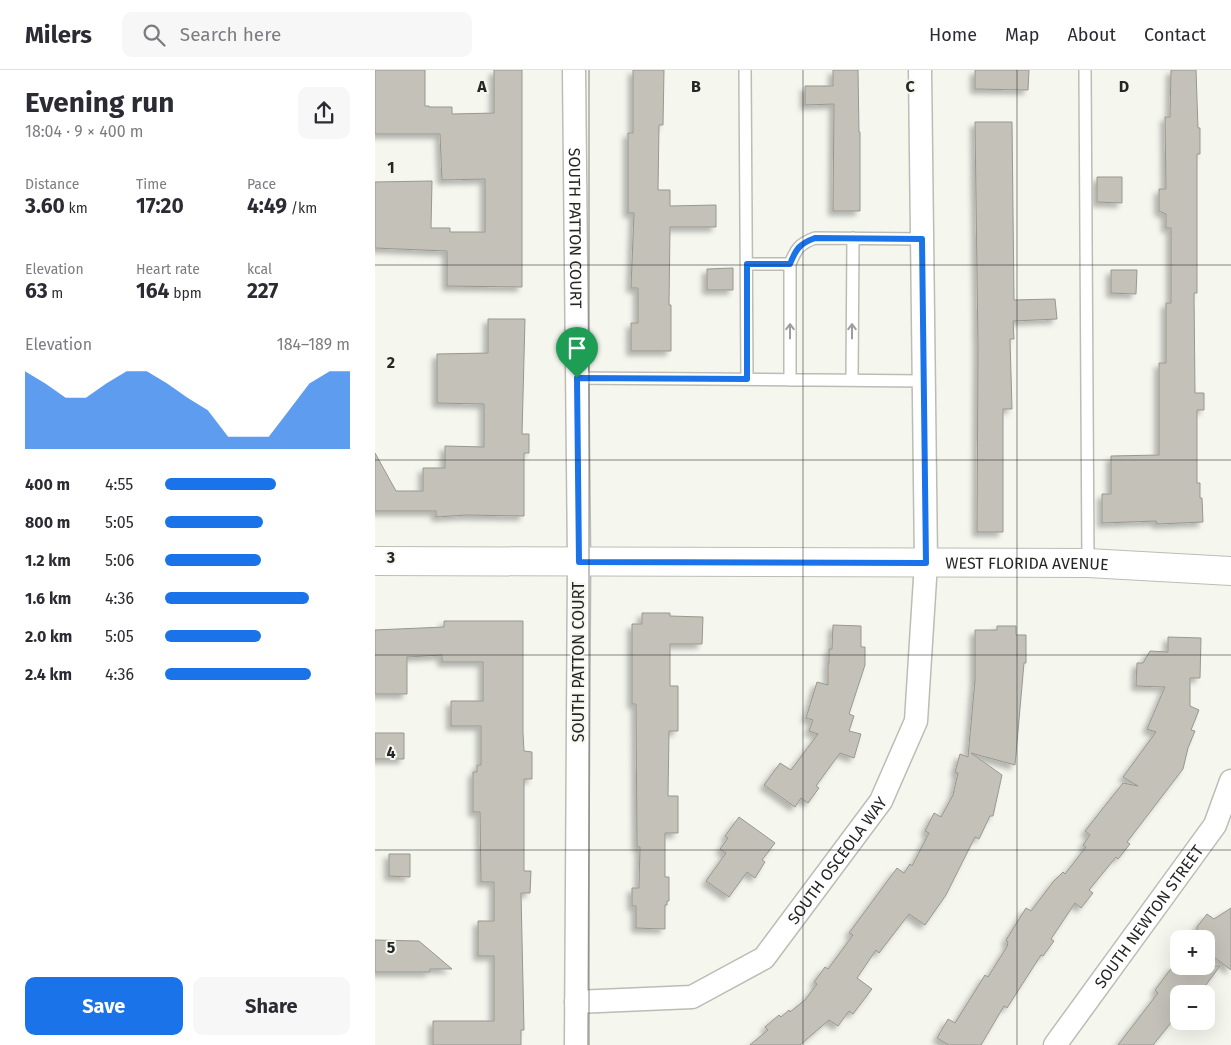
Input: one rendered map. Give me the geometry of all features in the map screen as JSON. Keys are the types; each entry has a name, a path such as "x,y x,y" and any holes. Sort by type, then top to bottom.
{"street":[{"name":"SOUTH PATTON COURT","path":"575,70 579,562 576,1045"},
{"name":"SOUTH OSCEOLA WAY","path":"576,1002 692,997 764,958 881,800 916,721 926,563 920,70"},
{"name":"WEST FLORIDA AVENUE","path":"375,562 1088,563 1231,571"},
{"name":"SOUTH NEWTON STREET","path":"1055,1045 1215,826 1231,782"}],"lane":[{"path":"745,70 747,379"},
{"path":"1085,70 1088,563"},
{"path":"790,380 790,264 795,251 803,243 815,238 922,239"},
{"path":"852,380 853,238"},
{"path":"747,264 790,264"},
{"path":"577,378 924,381"}],"building":[{"path":"375,70 425,70 425,106 452,107 452,114 494,113 494,70 522,70 522,287 447,286 447,251 375,248 375,182 432,181 431,228 450,228 450,232 485,232 485,179 442,180 440,134 375,134"},
{"path":"633,70 664,70 663,125 659,125 658,190 670,190 670,206 716,205 716,227 670,227 669,305 671,305 671,351 631,351 631,323 638,323 638,288 631,288 634,213 628,213 628,133 633,133"},
{"path":"833,70 858,70 860,211 833,211 834,104 805,105 805,86 833,86"},
{"path":"975,70 1029,70 1028,90 975,89"},
{"path":"1171,70 1196,70 1200,154 1197,154 1197,293 1194,293 1195,393 1204,393 1204,410 1197,410 1197,483 1200,483 1203,522 1157,524 1156,521 1102,523 1102,494 1111,494 1111,456 1159,455 1159,363 1166,363 1166,303 1171,303 1171,228 1166,228 1166,214 1159,211 1159,189 1166,189 1165,117 1170,117"},
{"path":"975,122 1012,122 1014,300 1055,299 1057,319 1013,321 1014,339 1010,339 1012,409 1003,409 1003,532 977,532 978,347"},
{"path":"1097,177 1122,177 1122,203 1097,202"},
{"path":"733,268 733,290 707,290 707,269"},
{"path":"1111,270 1137,270 1136,294 1111,293"},
{"path":"488,319 525,319 522,434 529,434 529,453 524,453 524,516 466,515 436,517 436,511 375,511 375,453 396,491 423,491 423,468 445,468 445,446 484,447 484,404 437,403 437,354 488,353"},
{"path":"642,613 670,613 670,616 703,617 702,644 670,644 670,686 678,686 678,731 669,731 668,796 678,796 678,833 665,833 665,877 669,877 669,901 665,905 665,929 636,928 636,906 632,906 632,888 639,888 640,847 637,847 636,704 632,704 632,624 642,624"},
{"path":"444,621 523,621 524,751 532,752 532,779 524,779 524,871 531,871 530,893 521,893 524,1030 521,1030 521,1045 433,1045 433,1021 494,1021 494,956 478,956 478,921 494,921 494,882 481,882 480,812 473,812 473,772 477,772 477,765 481,765 481,726 451,726 451,701 483,701 483,662 442,662 442,655 407,657 407,694 375,694 375,630 444,627"},
{"path":"833,625 861,626 861,647 865,647 865,665 849,714 854,716 849,731 861,734 854,758 840,753 816,786 819,788 808,803 801,798 795,807 764,785 780,763 791,770 818,734 809,731 813,720 806,718 817,682 828,685 829,649 832,649"},
{"path":"997,626 1016,626 1016,635 1026,635 1026,663 1024,663 1015,765 971,753 1002,775 993,816 990,816 979,839 975,837 946,895 925,925 909,914 879,953 876,950 857,978 872,989 853,1014 849,1011 838,1026 829,1020 800,1045 750,1045 768,1030 765,1027 779,1015 781,1017 789,1010 790,1012 805,1000 817,984 814,982 825,967 828,969 853,935 849,933 897,868 904,873 910,864 912,866 929,833 925,831 934,813 941,817 953,795 958,773 955,772 960,754 968,757 975,680 975,630 997,630"},
{"path":"1168,637 1201,638 1200,678 1190,678 1190,706 1199,710 1191,730 1195,731 1188,748 1183,769 1127,842 1130,844 1118,859 1116,857 1089,890 1093,893 1081,908 1075,903 1051,939 1054,941 1043,956 1041,955 1007,1008 1004,1006 981,1045 949,1045 937,1038 948,1019 955,1023 985,975 988,977 1008,945 1006,940 1026,908 1031,911 1053,882 1063,872 1065,874 1086,847 1083,845 1090,835 1085,831 1123,783 1138,786 1123,777 1156,732 1147,729 1165,687 1136,686 1137,663 1143,663 1150,651 1168,652"},
{"path":"375,733 404,733 404,759 375,759"},
{"path":"739,817 775,843 762,860 765,862 755,878 747,872 729,897 706,881 726,853 720,849 728,838 725,836"},
{"path":"389,854 410,854 410,877 389,876"},
{"path":"1231,908 1231,970 1215,958 1215,930 1197,930 1197,927 1207,914 1214,919"},
{"path":"375,940 419,941 452,969 430,969 430,972 375,972"},
{"path":"1215,966 1220,966 1215,973"},
{"path":"1170,970 1170,975 1213,975 1206,985 1170,985 1170,1024 1153,1045 1118,1045 1158,993 1155,990"}],"route":[{"path":"815,238 922,239 926,563 579,562 577,378 747,379 747,264 790,264 795,251 803,243 815,238"}]}
